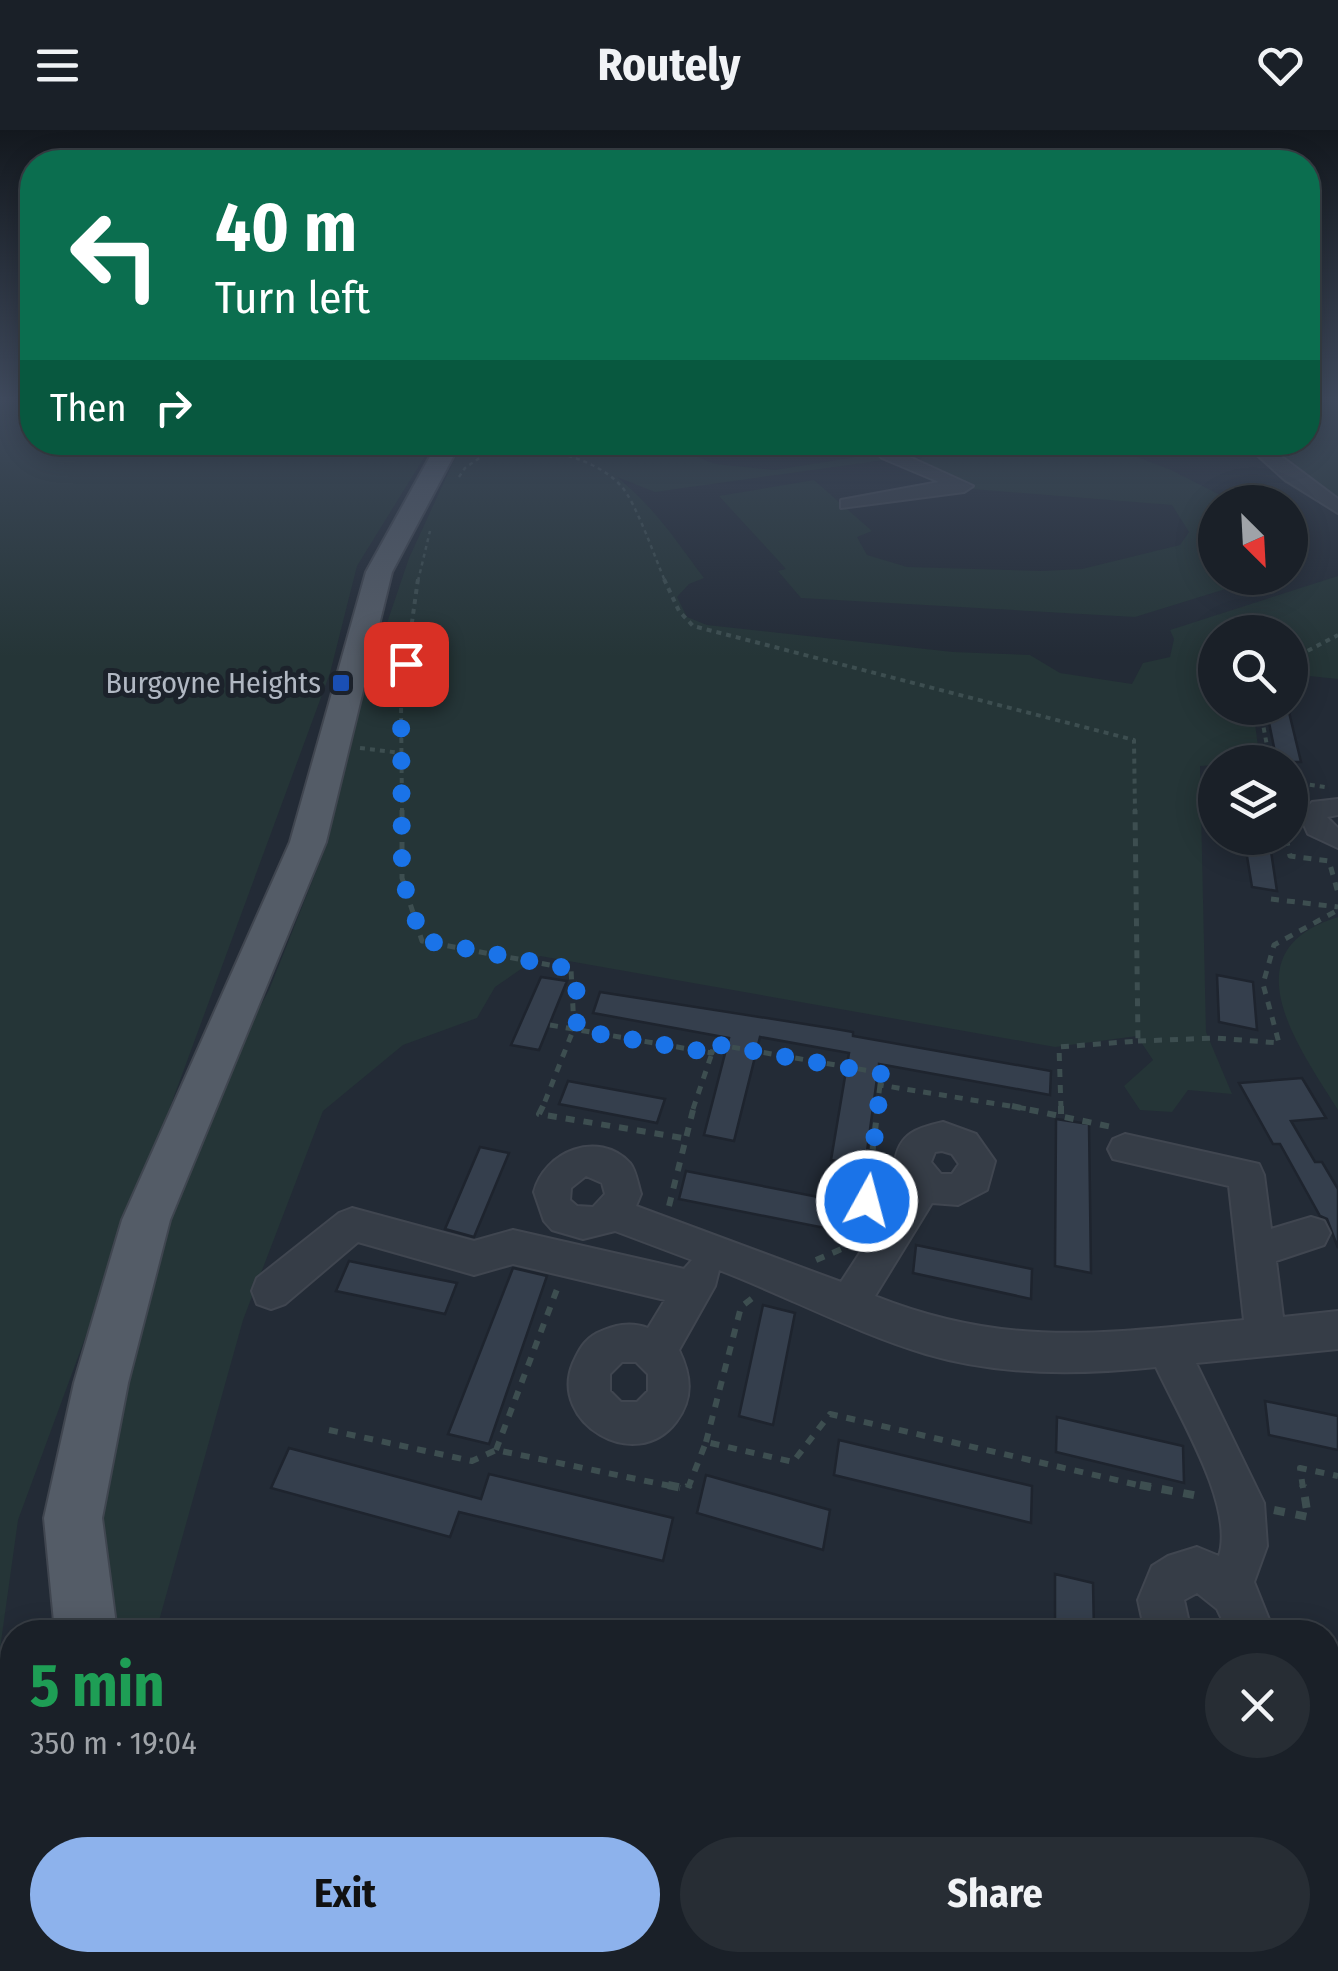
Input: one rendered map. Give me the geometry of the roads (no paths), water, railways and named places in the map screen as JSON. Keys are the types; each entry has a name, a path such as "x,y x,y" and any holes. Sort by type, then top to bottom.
{"main road":[{"path":"85,1620 73,1518 101,1383 146,1220 308,842 379,572 427,485"}],"street":[{"path":"885,485 898,496"},
{"path":"848,504 965,487 960,485"},
{"path":"1296,485 1338,527"},
{"path":"1307,485 1338,506"},
{"path":"1338,807 1322,808 1313,816 1318,828 1338,839"},
{"path":"1125,1149 1246,1175 1251,1227 1258,1250 1265,1336"},
{"path":"848,1305 924,1182"},
{"path":"613,1214 926,1336 1002,1351 1092,1354 1338,1330"},
{"path":"271,1291 352,1224 474,1258 512,1248 693,1289"},
{"path":"1258,1250 1311,1233"},
{"path":"656,1352 715,1253"},
{"path":"1166,1347 1242,1503 1248,1530 1243,1561 1228,1585"},
{"path":"1165,1620 1160,1603 1162,1588 1170,1577 1197,1570 1228,1585 1240,1599 1247,1620"}],"place":[{"name":"Burgoyne Heights","path":"341,683"}]}
